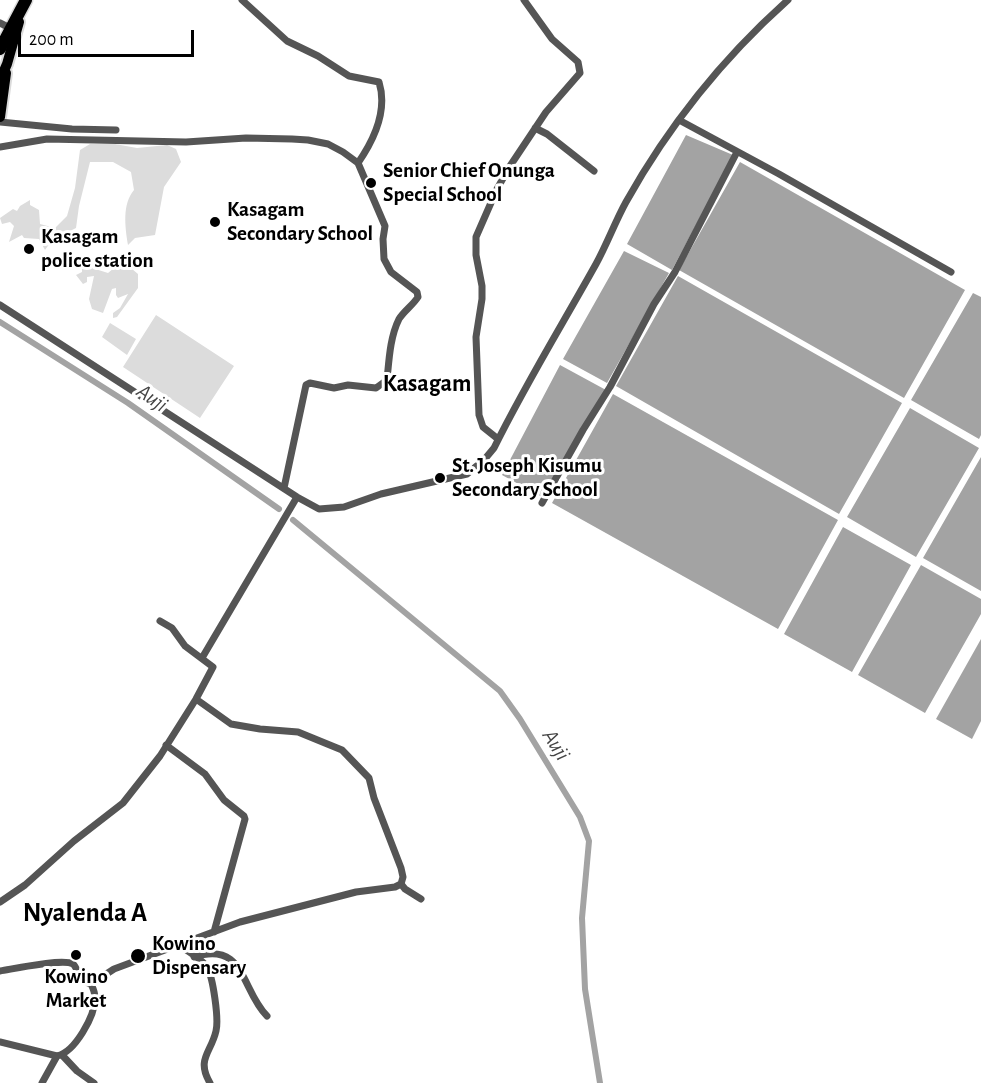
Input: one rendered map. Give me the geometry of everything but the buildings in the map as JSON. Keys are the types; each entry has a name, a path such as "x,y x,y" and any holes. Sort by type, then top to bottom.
{"highway":[{"path":"0,41 4,25 24,0"},
{"path":"0,49 24,0"}],"main road":[{"path":"0,120 7,64 24,0"},
{"path":"0,80 7,64"}],"street":[{"path":"242,0 287,40 349,76 379,82 380,115 371,144 358,163"},
{"path":"498,439 483,427 479,415 476,346 482,299 476,237 497,189 535,128 552,105 578,77 580,67 572,55 552,39 524,0"},
{"path":"0,305 314,507 330,509 344,507 381,494 467,474 484,460 498,439 596,263 625,204 660,145 709,81 759,27 788,0"},
{"path":"0,120 72,129 116,130"},
{"path":"679,120 951,272"},
{"path":"535,128 594,171"},
{"path":"0,147 47,139 186,142 246,138 308,140 328,144 358,163 385,226 384,259 391,272 417,292 418,297 400,316 394,332 387,380 376,388 348,385 334,388 310,382 306,385 284,488"},
{"path":"542,504 610,387 654,304 675,272 737,152"},
{"path":"202,658 297,496"},
{"path":"0,902 25,885 74,841 123,803 154,764 196,699 213,667 185,646 172,628 160,621"},
{"path":"91,984 114,969 240,922 372,888 395,887 401,884 403,876 401,867 374,798 369,778 342,750 298,732 231,724 196,699"},
{"path":"166,745 205,774 224,800 245,819 214,932"},
{"path":"401,884 421,899"},
{"path":"177,944 207,966 216,1004 217,1030 204,1058 205,1074 210,1083"},
{"path":"194,957 213,953 233,960 246,980 259,1008 267,1017"},
{"path":"0,971 41,964 69,963 75,966 82,981 91,984"},
{"path":"42,1083 59,1056 75,1043 90,1014 95,999 91,984"},
{"path":"0,1042 59,1056 94,1083"}],"shaded area":[{"path":"686,135 733,155 672,270 627,244"},
{"path":"90,144 115,144 137,148 167,145 176,149 181,162 164,187 155,235 135,238 128,245 125,216 130,196 134,190 131,172 113,162 90,162 76,228 52,240 45,250 39,239 24,238 22,235 9,242 14,226 10,222 2,224 0,218 13,209 17,211 20,206 30,200 30,205 39,210 40,224 55,228 67,216 75,188 80,150"},
{"path":"740,162 965,290 904,398 679,270"},
{"path":"624,251 669,273 607,383 563,359"},
{"path":"121,262 138,274 138,288 117,317 113,318 113,313 120,308 128,294 118,298 116,288 112,289 103,313 92,309 89,299 94,276 87,277 87,282 83,284 76,275 82,272 82,269 89,267 108,273"},
{"path":"678,276 902,403 839,514 616,386"},
{"path":"973,293 981,297 981,435 979,439 911,400"},
{"path":"156,315 234,366 200,418 123,367"},
{"path":"110,323 136,339 127,355 102,337"},
{"path":"560,365 606,390 544,498 502,475"},
{"path":"613,394 838,520 778,629 552,503"},
{"path":"910,408 979,448 916,557 847,517"},
{"path":"981,457 981,591 923,558"},
{"path":"843,527 911,565 852,672 784,634"},
{"path":"921,565 981,599 981,614 925,713 858,675"},
{"path":"981,639 981,721 972,739 936,719"}],"waterway":[{"name":"Auji","path":"0,322 128,403 279,509"},
{"name":"Auji","path":"293,520 500,691 520,719 580,817 589,841 582,918 585,989 600,1083"}],"place":[{"name":"Senior Chief Onunga Special School","path":"371,183"},
{"name":"Kasagam Secondary School","path":"215,222"},
{"name":"Kasagam police station","path":"29,249"},
{"name":"St. Joseph Kisumu Secondary School","path":"440,478"},
{"name":"Kowino Market","path":"76,955"},
{"name":"Kowino Dispensary","path":"138,956"}],"district":[{"name":"Kasagam","path":"427,384"},
{"name":"Nyalenda A","path":"85,913"}]}
